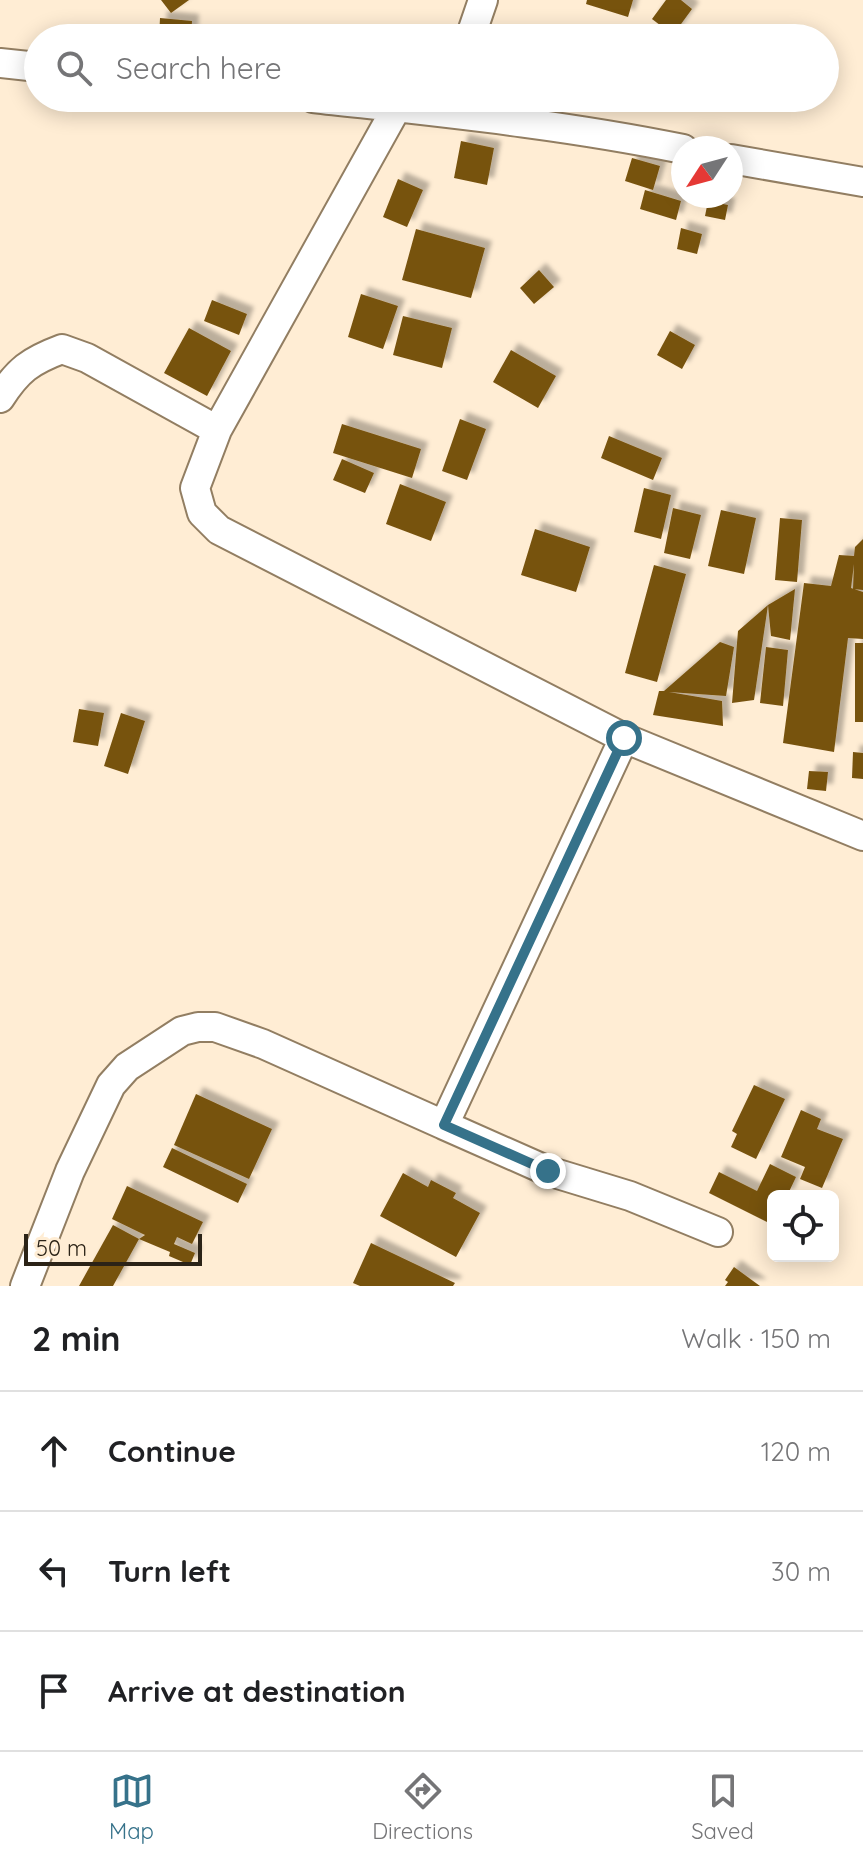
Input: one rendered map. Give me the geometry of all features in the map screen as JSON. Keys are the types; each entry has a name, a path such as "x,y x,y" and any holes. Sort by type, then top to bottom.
{"street":[{"path":"475,24 483,0"},
{"path":"0,63 24,66"},
{"path":"394,112 217,430 195,488 202,513 219,530 624,738 863,836"},
{"path":"486,112 671,146"},
{"path":"743,161 863,182"},
{"path":"0,398 16,373 41,357 62,349 87,358 217,430"},
{"path":"444,1125 624,738"},
{"path":"25,1286 70,1171 111,1085 127,1067 182,1031 198,1027 215,1027 263,1044 548,1171 630,1196 718,1232"}],"building":[{"path":"161,0 189,0 171,13"},
{"path":"587,0 633,0 628,17 586,4"},
{"path":"666,0 681,0 692,9 681,24 659,24 652,19"},
{"path":"160,18 192,21 192,24 160,24"},
{"path":"461,141 494,148 487,185 454,178"},
{"path":"632,158 660,166 653,190 625,181"},
{"path":"398,179 423,190 407,227 383,217"},
{"path":"645,190 671,198 671,208 679,208 676,220 640,209"},
{"path":"707,208 727,208 725,220 705,216"},
{"path":"681,228 702,234 697,254 677,249"},
{"path":"416,229 485,248 471,298 402,280"},
{"path":"539,270 554,287 534,304 520,288"},
{"path":"361,294 398,306 383,349 348,337"},
{"path":"212,300 247,314 239,335 204,321"},
{"path":"403,316 452,328 442,368 393,355"},
{"path":"189,328 231,351 207,396 164,373"},
{"path":"670,331 695,345 682,369 657,355"},
{"path":"511,350 556,376 538,408 493,382"},
{"path":"460,419 486,429 467,480 442,471"},
{"path":"342,424 421,449 412,478 333,453"},
{"path":"609,436 662,458 653,480 601,458"},
{"path":"342,459 374,473 365,493 333,480"},
{"path":"400,484 446,502 431,541 386,524"},
{"path":"644,488 671,495 661,539 634,532"},
{"path":"673,508 701,515 690,559 664,553"},
{"path":"721,510 756,518 744,574 708,566"},
{"path":"780,518 802,520 797,582 775,580"},
{"path":"535,529 590,547 576,592 521,575"},
{"path":"863,539 863,590 854,589 863,592 863,639 848,638 834,752 783,743 804,583 831,586 839,555 854,556 855,547"},
{"path":"654,565 686,574 657,682 625,673"},
{"path":"795,589 790,640 771,636 768,605"},
{"path":"768,605 754,700 732,703 738,631"},
{"path":"720,642 734,647 726,696 669,692 722,701 723,726 653,715 659,691 664,691"},
{"path":"855,643 863,643 863,722 855,722"},
{"path":"766,647 788,650 783,706 760,703"},
{"path":"79,709 104,713 98,746 73,742"},
{"path":"121,713 145,721 128,774 104,766"},
{"path":"853,752 863,753 863,779 852,778"},
{"path":"809,771 828,772 826,791 807,789"},
{"path":"754,1085 785,1099 756,1159 731,1147 737,1134 732,1131"},
{"path":"196,1094 272,1129 249,1179 174,1145"},
{"path":"801,1110 821,1119 817,1129 843,1139 822,1188 800,1179 805,1167 781,1157"},
{"path":"172,1148 247,1184 238,1203 163,1167"},
{"path":"770,1164 796,1177 790,1190 767,1190 767,1222 709,1193 719,1172 757,1191"},
{"path":"403,1173 428,1187 431,1180 456,1193 453,1198 480,1213 456,1257 380,1216"},
{"path":"127,1186 203,1222 192,1244 177,1237 174,1244 195,1253 190,1265 169,1256 170,1252 139,1239 145,1235 112,1219"},
{"path":"113,1225 139,1239 113,1286 79,1286"},
{"path":"371,1243 455,1283 453,1286 360,1286 353,1283"},
{"path":"734,1267 760,1286 725,1286 728,1282 725,1280"}],"route":[{"path":"548,1171 444,1125 624,738"}]}
